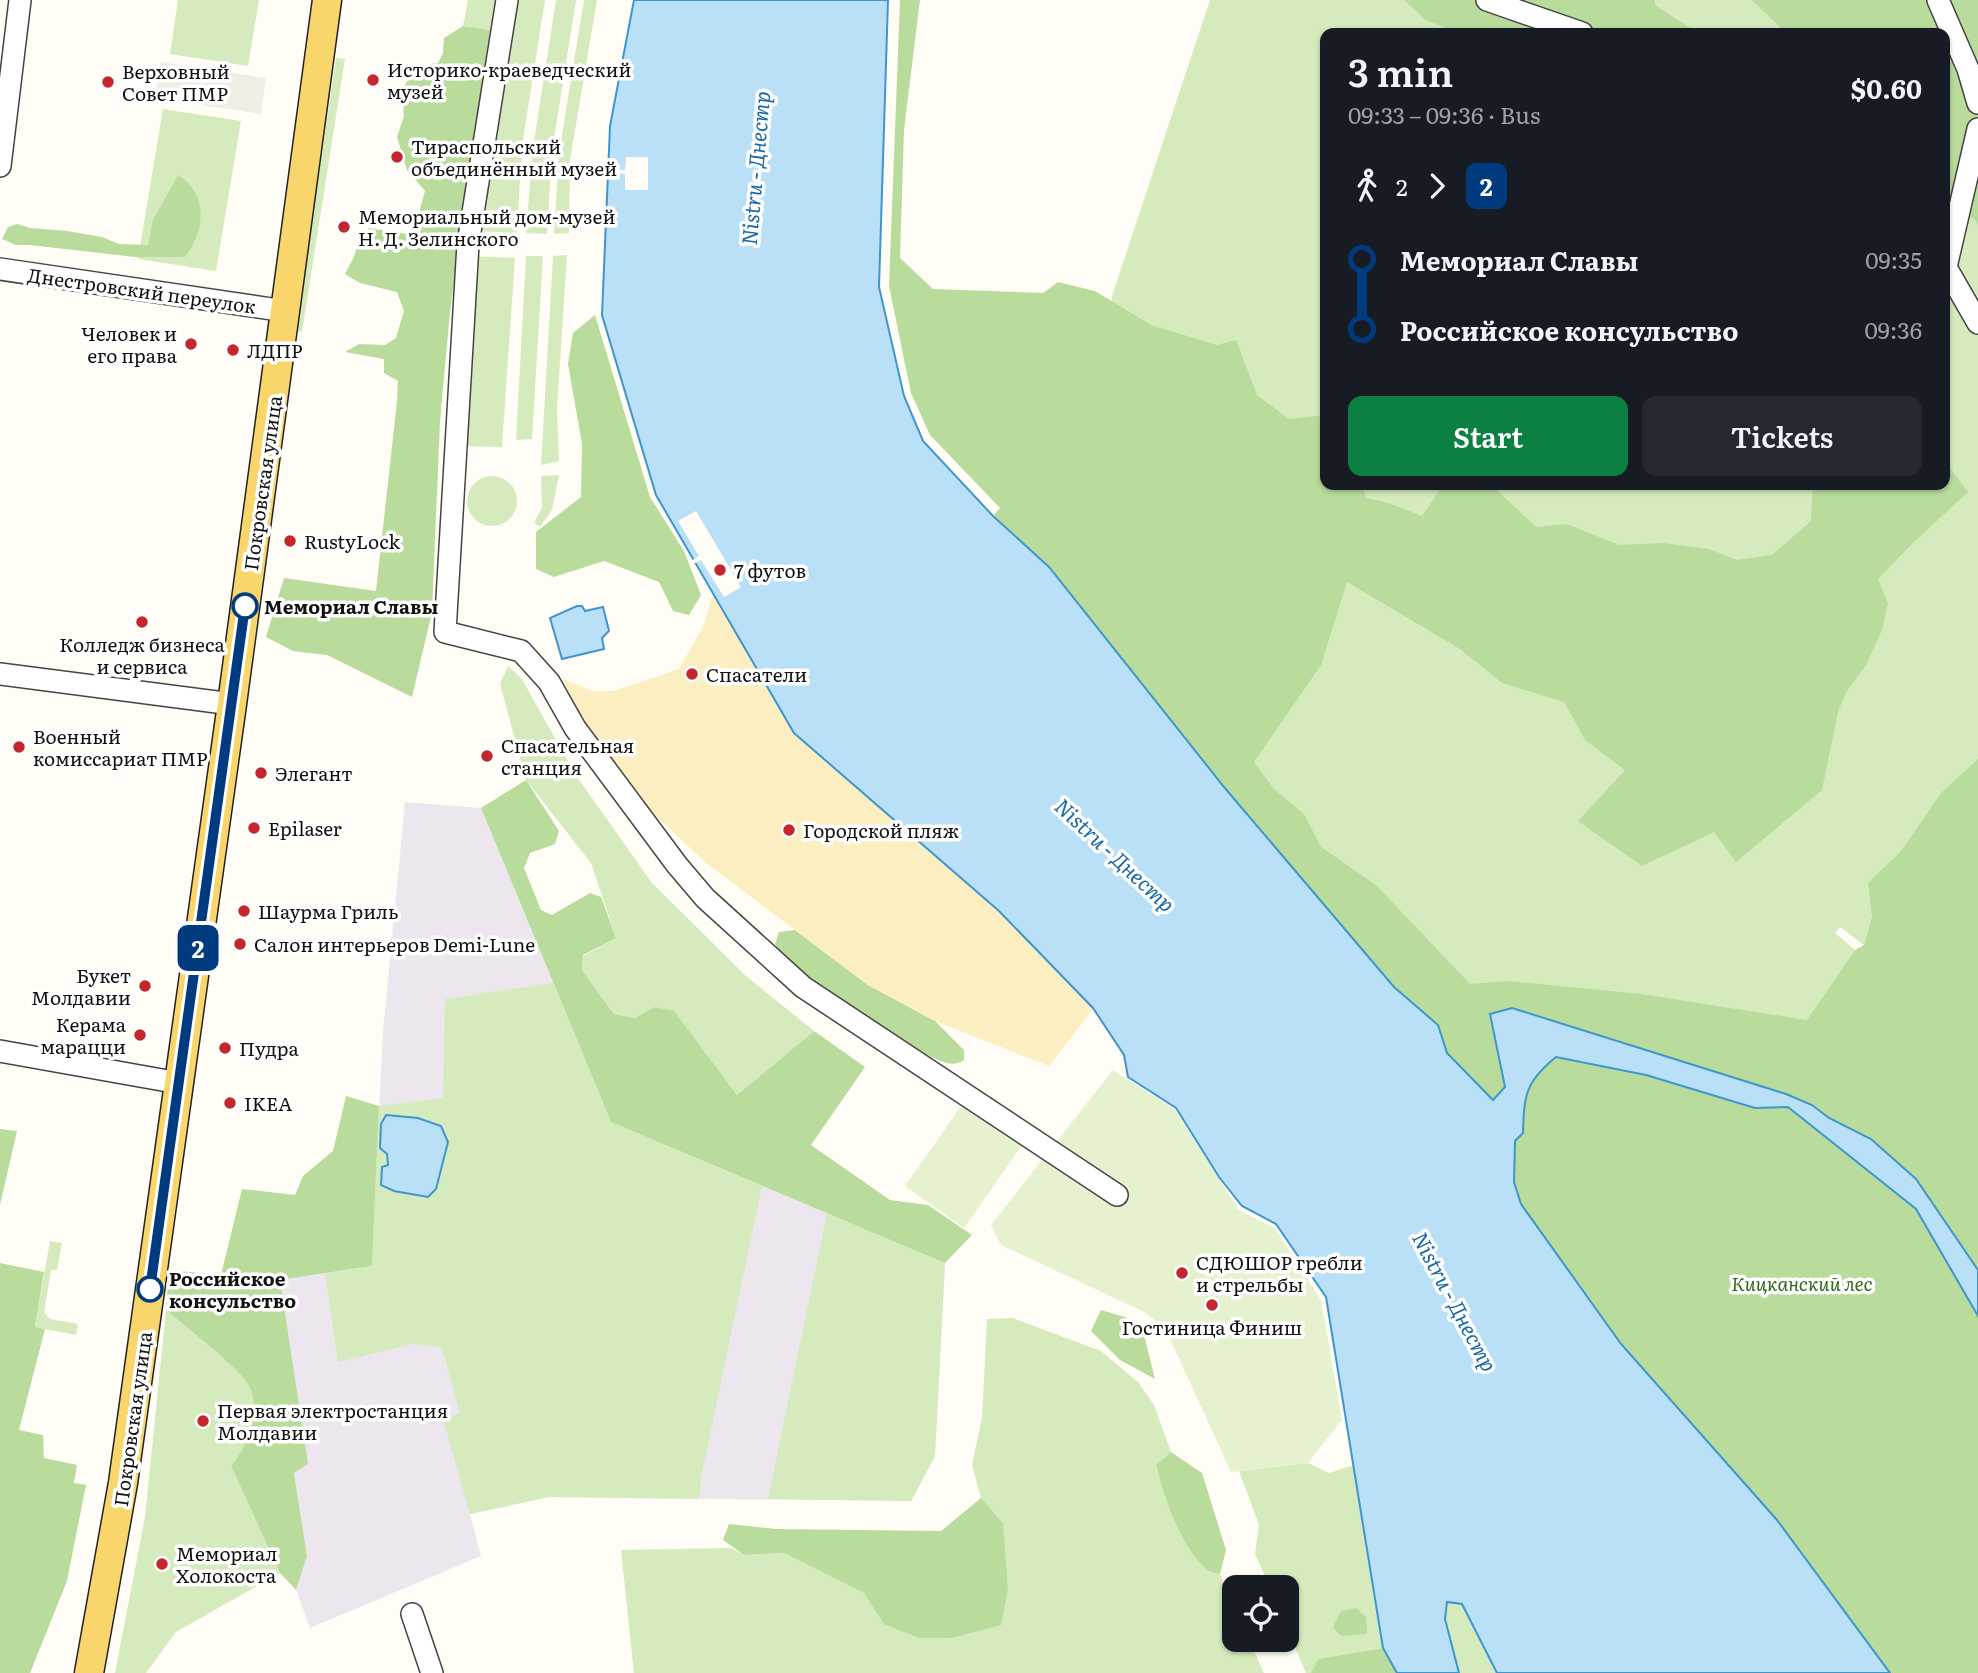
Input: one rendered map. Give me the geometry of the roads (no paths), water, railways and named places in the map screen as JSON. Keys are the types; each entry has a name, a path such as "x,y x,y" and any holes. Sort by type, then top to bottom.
{"main road":[{"name":"Покровская улица","path":"89,1673 125,1472 327,0"},
{"name":"Покровская улица","path":"69,1673 104,1589"}],"street":[{"path":"0,166 20,0"},
{"path":"507,0 468,244 444,632 521,651 549,682 575,728 677,865 705,898 803,986 1117,1195"},
{"path":"1487,0 1568,28"},
{"path":"1938,0 1968,69 1978,103"},
{"path":"1950,245 1978,129"},
{"name":"Днестровский переулок","path":"0,270 285,311"},
{"path":"1950,275 1978,323"},
{"path":"0,674 232,704"},
{"path":"0,1051 179,1083"},
{"path":"412,1614 432,1673"}],"water":[{"name":"Nistru - Днестр","path":"634,0 888,0 879,287 904,396 923,441 993,516 1049,567 1224,787 1394,987 1438,1025 1447,1053 1493,1100 1505,1087 1490,1014 1512,1008 1786,1094 1812,1105 1829,1118 1871,1139 1916,1179 1978,1270 1978,1316 1916,1209 1788,1107 1755,1108 1646,1075 1556,1057 1532,1082 1524,1109 1523,1133 1515,1141 1514,1182 1521,1204 1621,1344 1777,1520 1890,1673 1497,1673 1462,1604 1447,1602 1445,1619 1459,1673 1397,1673 1383,1648 1326,1297 1276,1224 1242,1206 1219,1177 1176,1108 1128,1077 1124,1055 1093,1008 999,911 794,733 656,495 602,315 610,126"},
{"path":"582,606 585,611 603,607 609,631 602,638 604,649 562,659 550,618"},
{"path":"386,1115 418,1118 441,1126 448,1142 436,1189 428,1197 394,1191 381,1185 382,1167 388,1165 387,1154 380,1148 381,1124"}],"place":[{"name":"Историко-краеведческий музей","path":"373,80"},
{"name":"Верховный Совет ПМР","path":"108,82"},
{"name":"Тираспольский объединённый музей","path":"397,157"},
{"name":"Мемориальный дом-музей Н. Д. Зелинского","path":"344,227"},
{"name":"Человек и его права","path":"191,344"},
{"name":"ЛДПР","path":"233,350"},
{"name":"RustyLock","path":"290,541"},
{"name":"7 футов","path":"720,570"},
{"name":"Мемориал Славы","path":"245,606"},
{"name":"Колледж бизнеса и сервиса","path":"142,622"},
{"name":"Спасатели","path":"692,674"},
{"name":"Военный комиссариат ПМР","path":"19,747"},
{"name":"Спасательная станция","path":"487,756"},
{"name":"Элегант","path":"261,773"},
{"name":"Epilaser","path":"254,828"},
{"name":"Городской пляж","path":"789,830"},
{"name":"Шаурма Гриль","path":"244,911"},
{"name":"Салон интерьеров Demi-Lune","path":"240,944"},
{"name":"Букет Молдавии","path":"145,986"},
{"name":"Керама марацци","path":"140,1035"},
{"name":"Пудра","path":"225,1048"},
{"name":"IKEA","path":"230,1103"},
{"name":"СДЮШОР гребли и стрельбы","path":"1182,1273"},
{"name":"Российское консульство","path":"150,1289"},
{"name":"Гостиница Финиш","path":"1212,1305"},
{"name":"Первая электростанция Молдавии","path":"203,1421"},
{"name":"Мемориал Холокоста","path":"162,1564"}],"park label":[{"name":"Кицканский лес","path":"1802,1283"}]}
